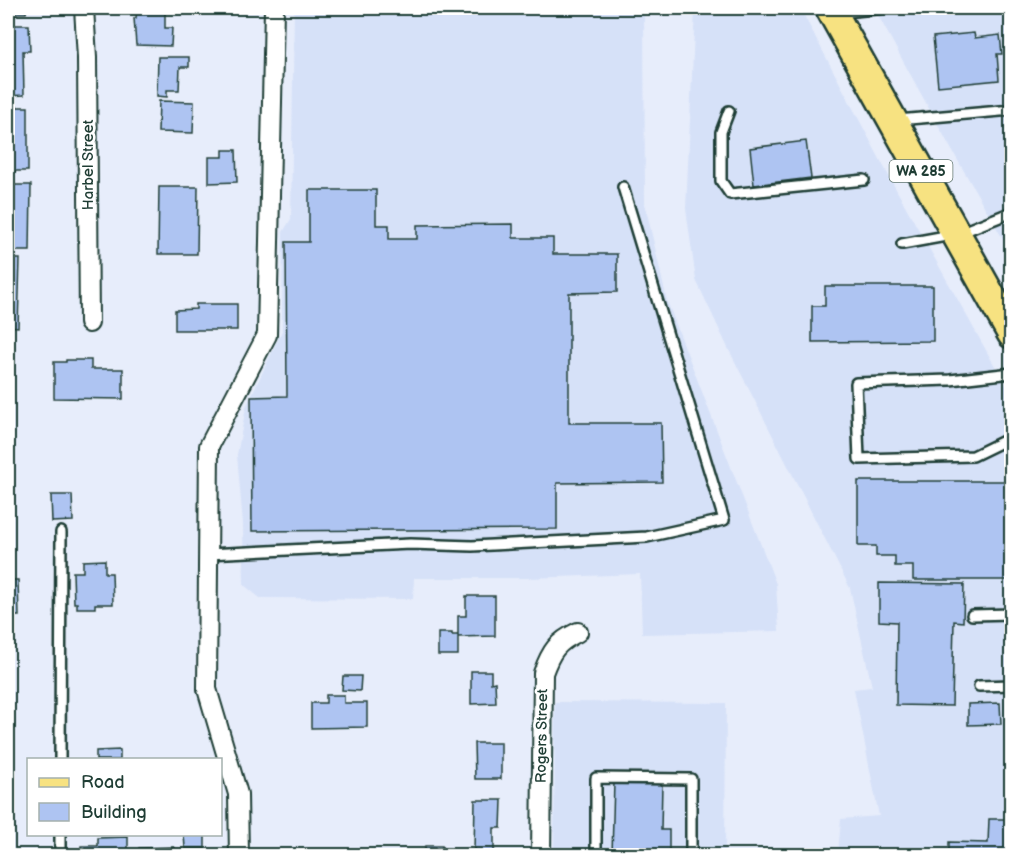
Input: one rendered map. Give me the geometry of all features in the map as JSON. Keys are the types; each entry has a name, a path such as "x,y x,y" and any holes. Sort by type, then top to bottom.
{"main road":[{"name":"WA 285","path":"832,11 1011,332"}],"street":[{"name":"Harbel Street","path":"84,8 87,58 89,323"},
{"path":"239,855 238,794 207,689 210,446 267,335 274,8"},
{"name":"Rogers Street","path":"541,855 543,673 549,655 562,639 578,632"}],"lane":[{"path":"832,11 884,8"},
{"path":"893,120 1011,110"},
{"path":"729,111 721,132 721,181 730,194 864,180"},
{"path":"208,554 410,544 472,546 647,537 724,520 623,187"},
{"path":"902,244 957,234 1011,212"},
{"path":"1011,373 950,380 856,382 859,459 974,456 1011,436"},
{"path":"60,758 61,532"},
{"path":"972,615 1011,614"},
{"path":"979,686 1011,685"},
{"path":"596,855 596,778 691,778 691,855"},
{"path":"60,836 60,855"}],"shaded area":[{"path":"294,8 644,8 645,204 667,301 776,584 779,631 642,634 640,574 529,578 414,578 413,599 260,598 244,585 243,524 237,455 246,407 282,331 283,232 291,219"},
{"path":"695,8 800,8 892,182 1011,395 1011,855 838,855 841,819 879,816 854,689 872,687 850,588 696,280 686,209"},
{"path":"874,8 1011,8 1011,253 949,145"},
{"path":"555,702 726,703 725,855 554,856"}],"building":[{"path":"8,8 27,8 26,13 8,13"},
{"path":"137,8 165,8 165,28 172,28 171,46 136,45 134,18 136,18"},
{"path":"8,25 29,25 30,51 23,51 24,95 8,96"},
{"path":"974,33 975,38 1000,35 1002,54 997,54 999,80 938,86 933,37"},
{"path":"158,57 189,57 189,67 180,67 179,90 167,90 167,97 157,96"},
{"path":"159,101 194,102 193,133 158,132"},
{"path":"8,107 28,107 28,171 8,171"},
{"path":"806,141 811,178 754,185 750,148"},
{"path":"223,150 236,150 237,182 209,183 209,157 223,157"},
{"path":"8,185 31,185 30,251 8,251"},
{"path":"159,187 198,187 197,254 158,254"},
{"path":"309,190 376,190 376,225 389,225 389,239 417,239 417,225 513,224 513,238 553,238 553,254 617,254 617,292 569,293 569,423 661,423 662,482 557,483 557,529 252,531 251,397 287,396 286,242 309,242"},
{"path":"8,259 20,259 18,327 8,326"},
{"path":"825,286 933,286 933,341 812,342 812,306 825,306"},
{"path":"196,304 237,304 237,330 175,330 175,310 196,309"},
{"path":"66,360 91,360 91,369 123,369 123,399 54,398 54,362 66,362"},
{"path":"858,481 1012,481 1012,580 913,580 913,566 895,566 895,556 876,556 876,546 858,546"},
{"path":"51,495 72,495 73,521 52,522"},
{"path":"105,560 105,573 112,573 113,604 95,604 95,608 77,608 77,603 74,603 73,572 83,572 83,561"},
{"path":"8,580 18,580 19,616 8,616"},
{"path":"879,583 964,584 963,622 954,621 952,706 896,705 897,622 879,621"},
{"path":"466,596 495,596 495,636 458,637 458,616 466,616"},
{"path":"438,633 458,635 458,655 438,655"},
{"path":"471,671 491,671 491,683 495,682 496,703 471,704"},
{"path":"343,676 361,676 360,691 342,690"},
{"path":"326,695 344,695 344,703 367,703 367,727 311,728 311,703 326,703"},
{"path":"1000,703 1001,724 968,725 968,704"},
{"path":"474,743 501,743 501,779 475,779"},
{"path":"120,750 120,758 96,758 96,751"},
{"path":"1008,752 1012,752 1012,812 1007,812"},
{"path":"614,782 662,783 661,830 669,830 669,856 612,855"},
{"path":"475,800 502,800 501,828 494,828 494,852 474,852"},
{"path":"989,819 1012,819 1012,853 1006,853 1006,856 949,856 949,842 988,843"},
{"path":"184,836 205,836 205,848 185,848"},
{"path":"128,837 128,856 81,856 81,846 98,846 98,838"},
{"path":"425,846 442,846 442,856 425,856"},
{"path":"174,847 174,849 182,849 183,856 139,856 139,848"},
{"path":"8,852 29,852 29,856 8,856"}]}
